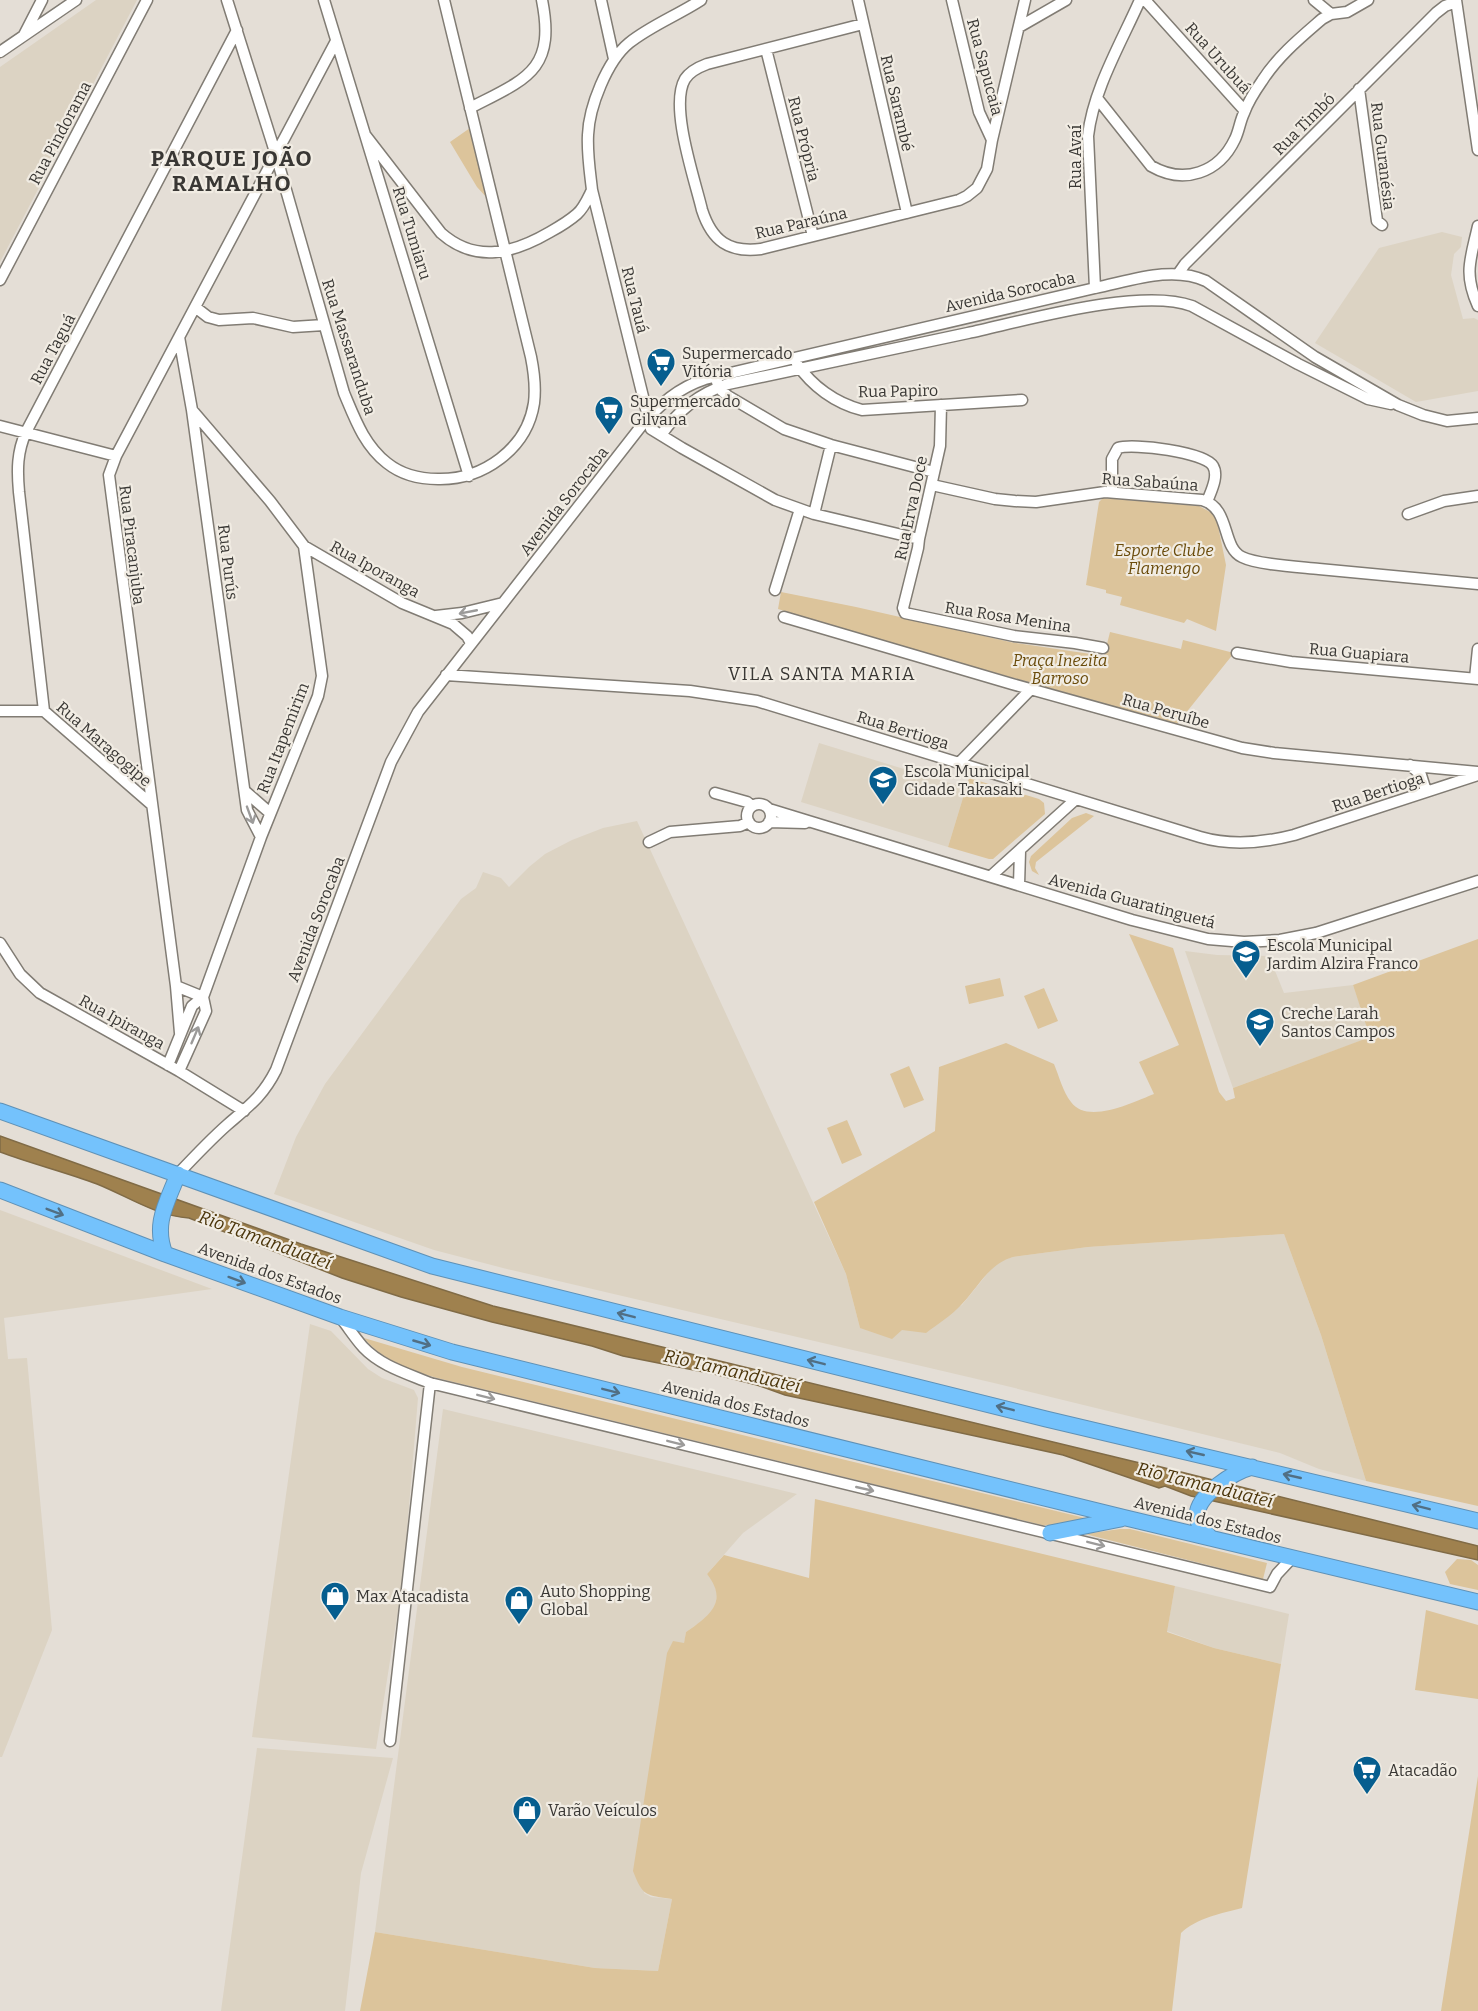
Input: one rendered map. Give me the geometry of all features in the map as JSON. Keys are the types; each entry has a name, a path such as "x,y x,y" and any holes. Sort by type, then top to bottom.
{"highway":[{"path":"0,1111 432,1266 1023,1413 1478,1521"},
{"path":"165,1254 160,1243 159,1225 178,1174"},
{"name":"Avenida dos Estados","path":"0,1190 165,1254 340,1317 452,1352 1478,1602"},
{"path":"1211,1538 1201,1528 1198,1520 1199,1506 1208,1494 1231,1476 1238,1471 1252,1467"},
{"path":"1050,1533 1126,1518"}],"street":[{"path":"24,36 42,0"},
{"name":"Rua Pindorama","path":"0,280 147,0"},
{"name":"Rua Massaranduba","path":"227,0 276,155 344,393 357,424 375,452 387,464 418,478 446,480 469,476 493,465 518,440 534,403 534,371 444,0"},
{"name":"Rua Tumiaru","path":"324,0 469,476"},
{"path":"470,108 519,83 535,68 541,58 546,39 547,26 542,0"},
{"path":"601,0 614,59"},
{"path":"614,59 630,42 701,0"},
{"name":"Rua Sarambé","path":"858,0 907,213"},
{"name":"Rua Sapucaia","path":"952,0 979,112 992,140"},
{"name":"Rua Paraúna","path":"863,24 698,68 690,74 681,89 680,116 702,210 707,224 718,240 739,250 760,249 959,200 973,193 987,169 1025,0"},
{"path":"1019,27 1066,0"},
{"name":"Rua Avaí","path":"1095,288 1088,136 1091,113 1140,0"},
{"name":"Rua Urubuá","path":"1145,0 1244,110"},
{"path":"1314,0 1331,14"},
{"path":"1096,98 1151,166 1161,172 1190,176 1206,170 1222,159 1235,139 1244,110 1278,58 1331,14 1347,12 1368,0"},
{"path":"0,52 73,1"},
{"path":"1456,1 1478,150"},
{"name":"Rua Timbó","path":"1178,274 1359,88 1436,13 1456,1"},
{"name":"Rua Taguá","path":"44,711 17,470 18,452 26,432 237,30"},
{"name":"Rua Piracanjuba","path":"180,1033 176,986 109,475 116,456 336,41"},
{"name":"Rua Própria","path":"766,49 813,236"},
{"name":"Rua Tauá","path":"614,59 594,105 588,133 588,160 592,190 648,417"},
{"name":"Rua Guranésia","path":"1359,88 1377,221 1382,225"},
{"path":"366,136 441,233 449,241 472,250 506,251 531,243 578,214 592,190"},
{"path":"1478,226 1468,268 1471,288 1478,306"},
{"name":"Avenida Sorocaba","path":"717,382 793,358 1095,288 1178,274 1194,276 1206,281 1315,357 1398,405 1447,421 1478,418"},
{"name":"Avenida Sorocaba","path":"178,1174 267,1088 276,1070 391,762 418,712 648,417 680,390 697,382 717,382 800,369 1083,308 1134,301 1163,300 1192,306 1368,399 1398,405"},
{"path":"195,307 208,317 219,320 253,318 293,327 324,326"},
{"name":"Rua Purús","path":"178,338 192,410 247,810 261,837"},
{"name":"Rua Papiro","path":"793,358 800,369 827,395 839,403 868,410 1022,400"},
{"path":"661,435 680,410 707,392 717,382 728,396 784,429 831,446 934,472"},
{"name":"Rua Erva Doce","path":"909,615 904,613 903,608 940,446 941,405"},
{"name":"Rua Itapemirim","path":"168,1065 192,1006 203,997 270,813 320,687 320,662 304,546 270,501 192,410"},
{"path":"648,417 651,429 759,492 814,514 919,539"},
{"path":"0,426 116,456"},
{"path":"814,514 831,446"},
{"path":"1112,492 1113,455 1118,448 1133,446 1177,451 1212,463 1215,477 1207,502"},
{"name":"Rua Sabaúna","path":"932,485 1015,501 1036,501 1112,492 1207,502 1224,522 1234,550 1245,558 1287,566 1478,584"},
{"path":"1408,514 1444,501 1478,496"},
{"path":"774,590 800,509"},
{"name":"Rua Iporanga","path":"304,546 402,603 453,624 471,643"},
{"name":"Rua Iporanga","path":"432,616 462,613 503,603"},
{"name":"Rua Rosa Menina","path":"909,615 1014,636 1075,642 1103,648"},
{"name":"Rua Peruíbe","path":"784,616 1242,748 1274,753 1470,770 1478,774"},
{"path":"1476,679 1478,650"},
{"name":"Rua Guapiara","path":"1238,652 1291,662 1476,679"},
{"name":"Rua Bertioga","path":"446,675 690,691 757,701 1200,837 1231,843 1265,841 1294,835 1478,774"},
{"path":"959,763 1031,689"},
{"name":"Rua Maragogipe","path":"0,711 44,711 151,804"},
{"path":"1410,765 1420,775 1426,792"},
{"path":"246,792 270,813"},
{"path":"715,793 747,802 752,806"},
{"path":"991,876 1076,799"},
{"path":"761,804 768,809 771,818 766,825 757,828 749,822 747,814 752,806 761,804"},
{"name":"Avenida Guaratinguetá","path":"768,809 1173,931 1208,939 1244,942 1280,940 1316,933 1478,881"},
{"path":"649,843 670,832 740,826 749,822"},
{"name":"Avenida Guaratinguetá","path":"769,822 814,824"},
{"path":"1018,885 1020,851"},
{"name":"Rua Ipiranga","path":"0,943 20,974 40,993 179,1071 244,1111"},
{"path":"176,986 203,997"},
{"name":"Rua Itapemirim","path":"179,1071 206,1011 203,997"},
{"path":"340,1317 364,1347 379,1360 430,1383 1270,1587 1276,1574 1291,1558"},
{"path":"390,1741 430,1383"}],"shaded area":[{"path":"96,0 137,0 0,262 0,67"},
{"path":"1442,232 1462,237 1461,247 1454,254 1451,275 1463,319 1478,320 1478,391 1416,402 1315,343 1379,248"},
{"name":"Escola Municipal Cidade Takasaki","path":"819,743 966,788 948,847 801,802"},
{"path":"637,821 846,1274 860,1328 902,1330 962,1305 992,1268 1002,1260 1013,1257 1088,1247 1284,1234 1321,1335 1366,1481 1319,1469 1280,1453 434,1250 274,1194 296,1137 325,1084 461,899 476,888 483,872 501,878 509,887 545,854 572,840 603,828"},
{"path":"1185,951 1217,955 1269,956 1284,993 1353,985 1371,1037 1233,1088"},
{"path":"0,1210 212,1289 4,1318 8,1359 27,1358 52,1630 2,1757 0,1757"},
{"path":"310,1324 331,1331 368,1369 382,1378 414,1390 418,1398 403,1579 376,1749 252,1737"},
{"path":"443,1409 797,1494 743,1533 707,1574 714,1583 717,1594 715,1607 709,1616 686,1632 644,1893 651,1897 672,1899 658,1971 595,1968 375,1932"},
{"path":"1175,1586 1289,1614 1281,1664 1214,1648 1167,1631"},
{"path":"257,1748 393,1758 361,1873 345,2011 221,2011"}],"green space":[{"path":"470,128 487,198 477,187 450,142"},
{"name":"Esporte Clube Flamengo","path":"1103,498 1199,506 1212,513 1217,521 1226,565 1216,631 1187,619 1184,623 1120,605 1122,597 1086,585 1099,502"},
{"name":"Praça Inezita Barroso","path":"781,592 1010,642 1104,656 1110,632 1181,649 1183,640 1234,653 1177,724 778,609"},
{"path":"969,778 1039,799 1044,803 1045,814 993,859 948,847"},
{"path":"1086,813 1094,816 1036,862 1035,868 1039,875 1032,871 1029,862 1031,856 1072,818"},
{"path":"1129,934 1173,948 1219,1092 1226,1101 1235,1098 1233,1088 1370,1037 1353,985 1478,939 1478,1506 1366,1481 1321,1335 1284,1234 1088,1247 1013,1257 991,1270 958,1308 926,1333 902,1330 892,1339 860,1328 846,1274 814,1202 935,1131 939,1067 1006,1043 1054,1064 1066,1094 1078,1109 1088,1112 1111,1110 1154,1094 1139,1062 1179,1045"},
{"path":"1000,978 1004,996 969,1004 965,986"},
{"path":"1044,988 1058,1021 1038,1029 1024,996"},
{"path":"909,1066 924,1100 904,1108 890,1074"},
{"path":"847,1120 862,1155 842,1164 827,1128"},
{"path":"364,1338 462,1367 1089,1519 1057,1526 1042,1525 437,1378 407,1368 388,1358"},
{"path":"815,1499 1175,1586 1167,1632 1214,1648 1281,1664 1242,1908 1202,1920 1181,1933 1172,2011 360,2011 375,1932 595,1968 658,1971 672,1899 646,1893 633,1871 667,1653 673,1641 684,1643 686,1632 709,1614 713,1608 716,1593 707,1574 724,1555 809,1578"},
{"path":"1130,1529 1267,1563 1263,1579 1085,1534"},
{"path":"1457,1559 1471,1560 1478,1565 1478,1590 1450,1584 1445,1572"},
{"path":"1426,1610 1478,1625 1478,1699 1415,1690"},
{"path":"1478,1776 1478,2011 1441,2011"}],"water":[{"name":"Rio Tamanduateí","path":"0,1136 301,1244 493,1306 1478,1546 1478,1560 1191,1496 1165,1486 1159,1488 1063,1455 785,1395 714,1374 623,1356 401,1297 342,1278 189,1218 153,1210 97,1184 0,1152"}],"place":[{"name":"Supermercado Vitória","path":"661,388"},
{"name":"Supermercado Gilvana","path":"609,436"},
{"name":"Escola Municipal Cidade Takasaki","path":"883,806"},
{"name":"Escola Municipal Jardim Alzira Franco","path":"1246,980"},
{"name":"Creche Larah Santos Campos","path":"1260,1048"},
{"name":"Max Atacadista","path":"335,1622"},
{"name":"Auto Shopping Global","path":"519,1626"},
{"name":"Atacadão","path":"1367,1796"},
{"name":"Varão Veículos","path":"527,1836"}],"district":[{"name":"PARQUE JOÃO RAMALHO","path":"232,170"},
{"name":"VILA SANTA MARIA","path":"822,674"}]}
